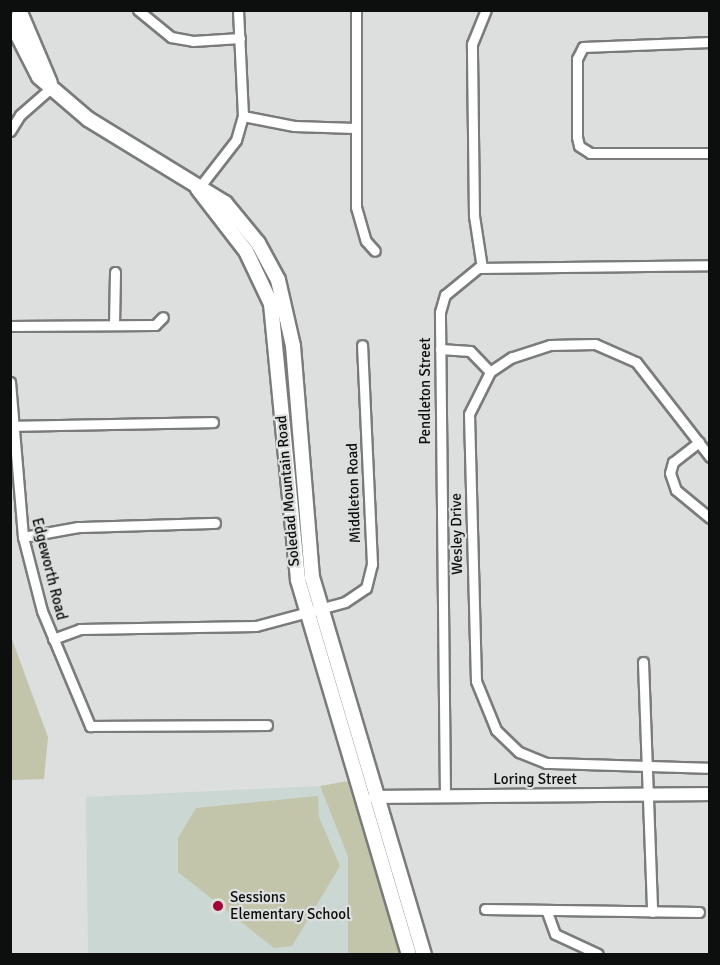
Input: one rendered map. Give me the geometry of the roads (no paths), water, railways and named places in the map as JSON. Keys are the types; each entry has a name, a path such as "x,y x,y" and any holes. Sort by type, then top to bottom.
{"main road":[{"path":"19,10 52,87"},
{"name":"Soledad Mountain Road","path":"10,20 29,61 52,87 88,119 198,189 225,203 244,225 270,264 285,300 293,346 303,513 321,610 409,954"},
{"name":"Soledad Mountain Road","path":"198,189 246,251 272,304 289,514 306,614 368,799 424,954"}],"street":[{"path":"138,10 171,37 193,41 240,38"},
{"path":"198,189 236,140 243,116 238,10"},
{"path":"356,10 356,207 366,241 375,251"},
{"path":"486,10 472,44 474,216 482,268 710,265"},
{"path":"710,42 583,47 577,59 579,146 590,153 710,153"},
{"path":"10,131 52,87"},
{"path":"243,116 355,128"},
{"name":"Pendleton Street","path":"445,796 440,349 446,295 468,272 482,268"},
{"path":"114,325 115,272"},
{"path":"10,326 155,324 164,317"},
{"path":"440,349 470,351 490,372 512,357 550,345 595,344 620,351 649,376 710,457"},
{"name":"Middleton Road","path":"53,639 80,629 256,626 321,610 356,598 366,588 372,564 363,345"},
{"name":"Wesley Drive","path":"490,372 469,414 480,700 502,738 546,763 710,768"},
{"name":"Edgeworth Road","path":"10,382 11,426 23,537 53,639 88,720 96,729 267,725"},
{"path":"11,426 213,422"},
{"path":"699,442 673,462 670,473 676,490 710,518"},
{"path":"23,537 78,527 215,523"},
{"path":"643,662 651,794 652,912"},
{"name":"Loring Street","path":"368,799 445,796 710,794"},
{"path":"485,909 548,912 699,912"},
{"path":"548,912 555,934 598,954"}],"place":[{"name":"Sessions Elementary School","path":"218,906"}]}
